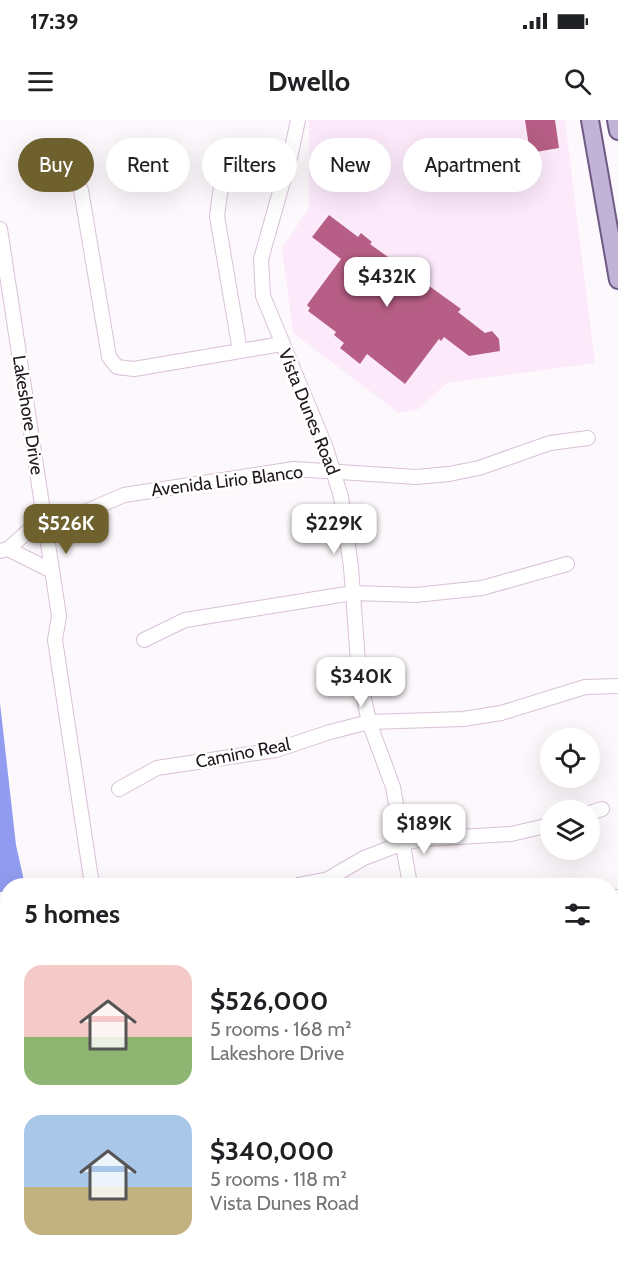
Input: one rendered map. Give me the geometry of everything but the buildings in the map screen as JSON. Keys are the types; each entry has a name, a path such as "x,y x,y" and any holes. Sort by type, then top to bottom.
{"main road":[{"path":"590,120 618,280"},
{"path":"616,120 618,131"}],"street":[{"name":"Vista Dunes Road","path":"298,120 261,260 263,296 333,470 346,529 359,675 369,722 393,787 409,878"},
{"path":"81,192 109,357 117,367 134,369 282,344"},
{"path":"220,192 217,216 240,351"},
{"name":"Lakeshore Drive","path":"0,230 59,616 55,640 91,878"},
{"name":"Avenida Lirio Blanco","path":"80,514 124,495 294,469 416,477 449,474 479,468 550,443 588,438"},
{"path":"44,517 4,550 52,571"},
{"path":"144,640 185,620 353,593 416,595 450,593 482,588 567,564"},
{"name":"Camino Real","path":"119,789 156,768 276,750 369,722 464,719 501,713 585,687 618,686"},
{"path":"330,878 364,858 403,843 424,839 511,834 540,827"}],"shaded area":[{"path":"309,120 565,120 595,363 447,383 419,409 399,413 293,333 282,248 309,208 309,192 391,192 391,138 309,138"}],"water":[{"path":"0,703 16,845 23,878 0,878"}]}
